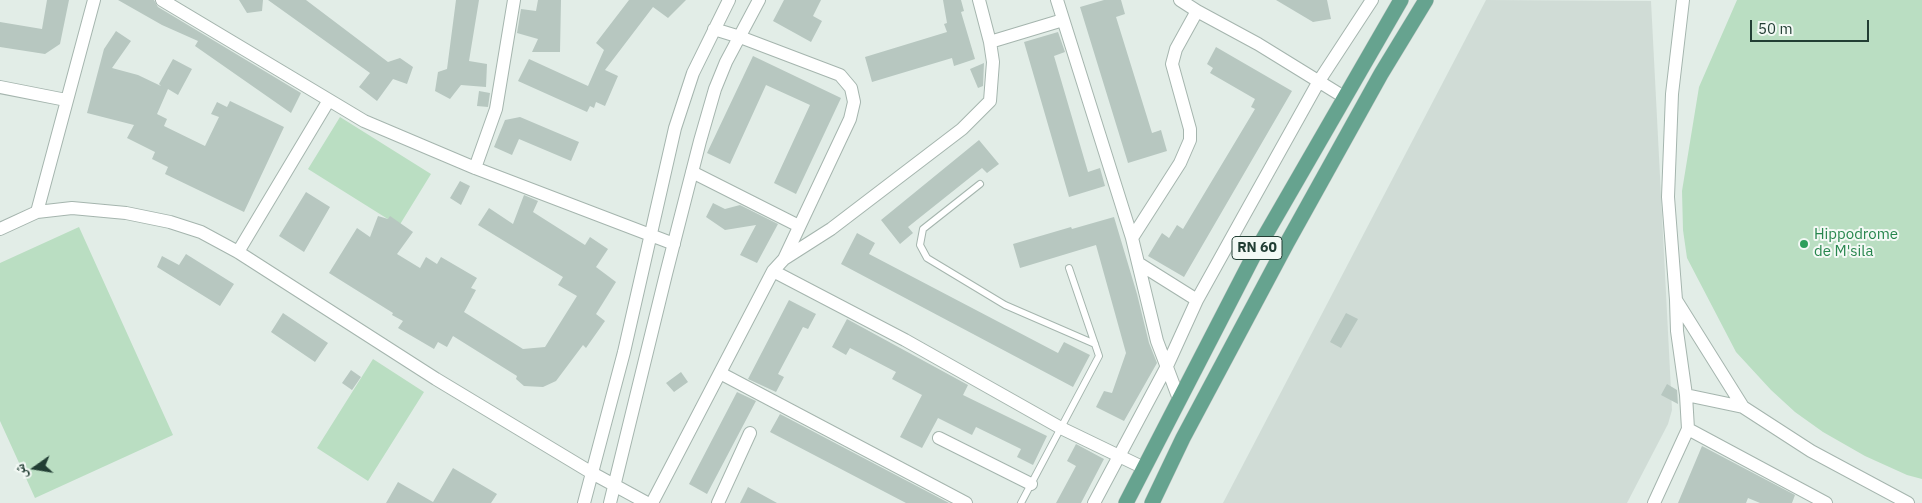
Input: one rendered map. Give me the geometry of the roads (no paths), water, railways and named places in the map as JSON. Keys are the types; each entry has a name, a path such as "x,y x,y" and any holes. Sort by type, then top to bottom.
{"main road":[{"name":"RN 60","path":"1126,503 1255,253 1401,0"},
{"name":"RN 60","path":"1152,503 1287,242 1381,74 1426,0"}],"street":[{"path":"38,212 66,100 94,0"},
{"path":"162,0 182,6 364,121 476,168 674,244"},
{"path":"476,168 496,109 514,0"},
{"path":"584,503 624,352 675,128 693,73 729,0"},
{"path":"610,503 692,172 715,89 726,62 759,0"},
{"path":"784,259 831,230 962,129 990,101 993,62 979,0"},
{"path":"1057,0 1132,238 1157,341 1179,399"},
{"path":"1180,0 1258,44 1344,97"},
{"path":"1094,503 1167,366 1197,300 1319,81 1372,0"},
{"path":"1654,503 1688,429 1686,395 1677,331 1668,196 1672,94 1683,0"},
{"path":"1132,238 1180,163 1190,140 1190,130 1172,64 1176,49 1197,11"},
{"path":"990,42 1063,20"},
{"path":"652,503 773,272 784,259 850,119 854,102 850,88 840,76 740,37 714,29"},
{"path":"0,87 66,100"},
{"path":"238,252 329,100"},
{"path":"692,172 799,226"},
{"path":"0,229 38,212 72,208 126,213 170,222 201,232 238,252 436,380 592,473 648,503"},
{"path":"1138,263 1197,300"},
{"path":"773,272 905,340 1061,428 1144,468"},
{"path":"1676,300 1744,407"},
{"path":"720,373 966,503"},
{"path":"1686,395 1744,407 1811,451 1908,503"},
{"path":"1688,429 1826,503"},
{"path":"718,503 750,433"},
{"path":"939,438 1031,484"}],"lane":[{"path":"980,184 923,229 920,245 927,258 1005,305 1095,344"},
{"path":"1020,503 1099,356 1069,268"}],"place":[{"name":"Hippodrome de M'sila","path":"1804,244"}]}
